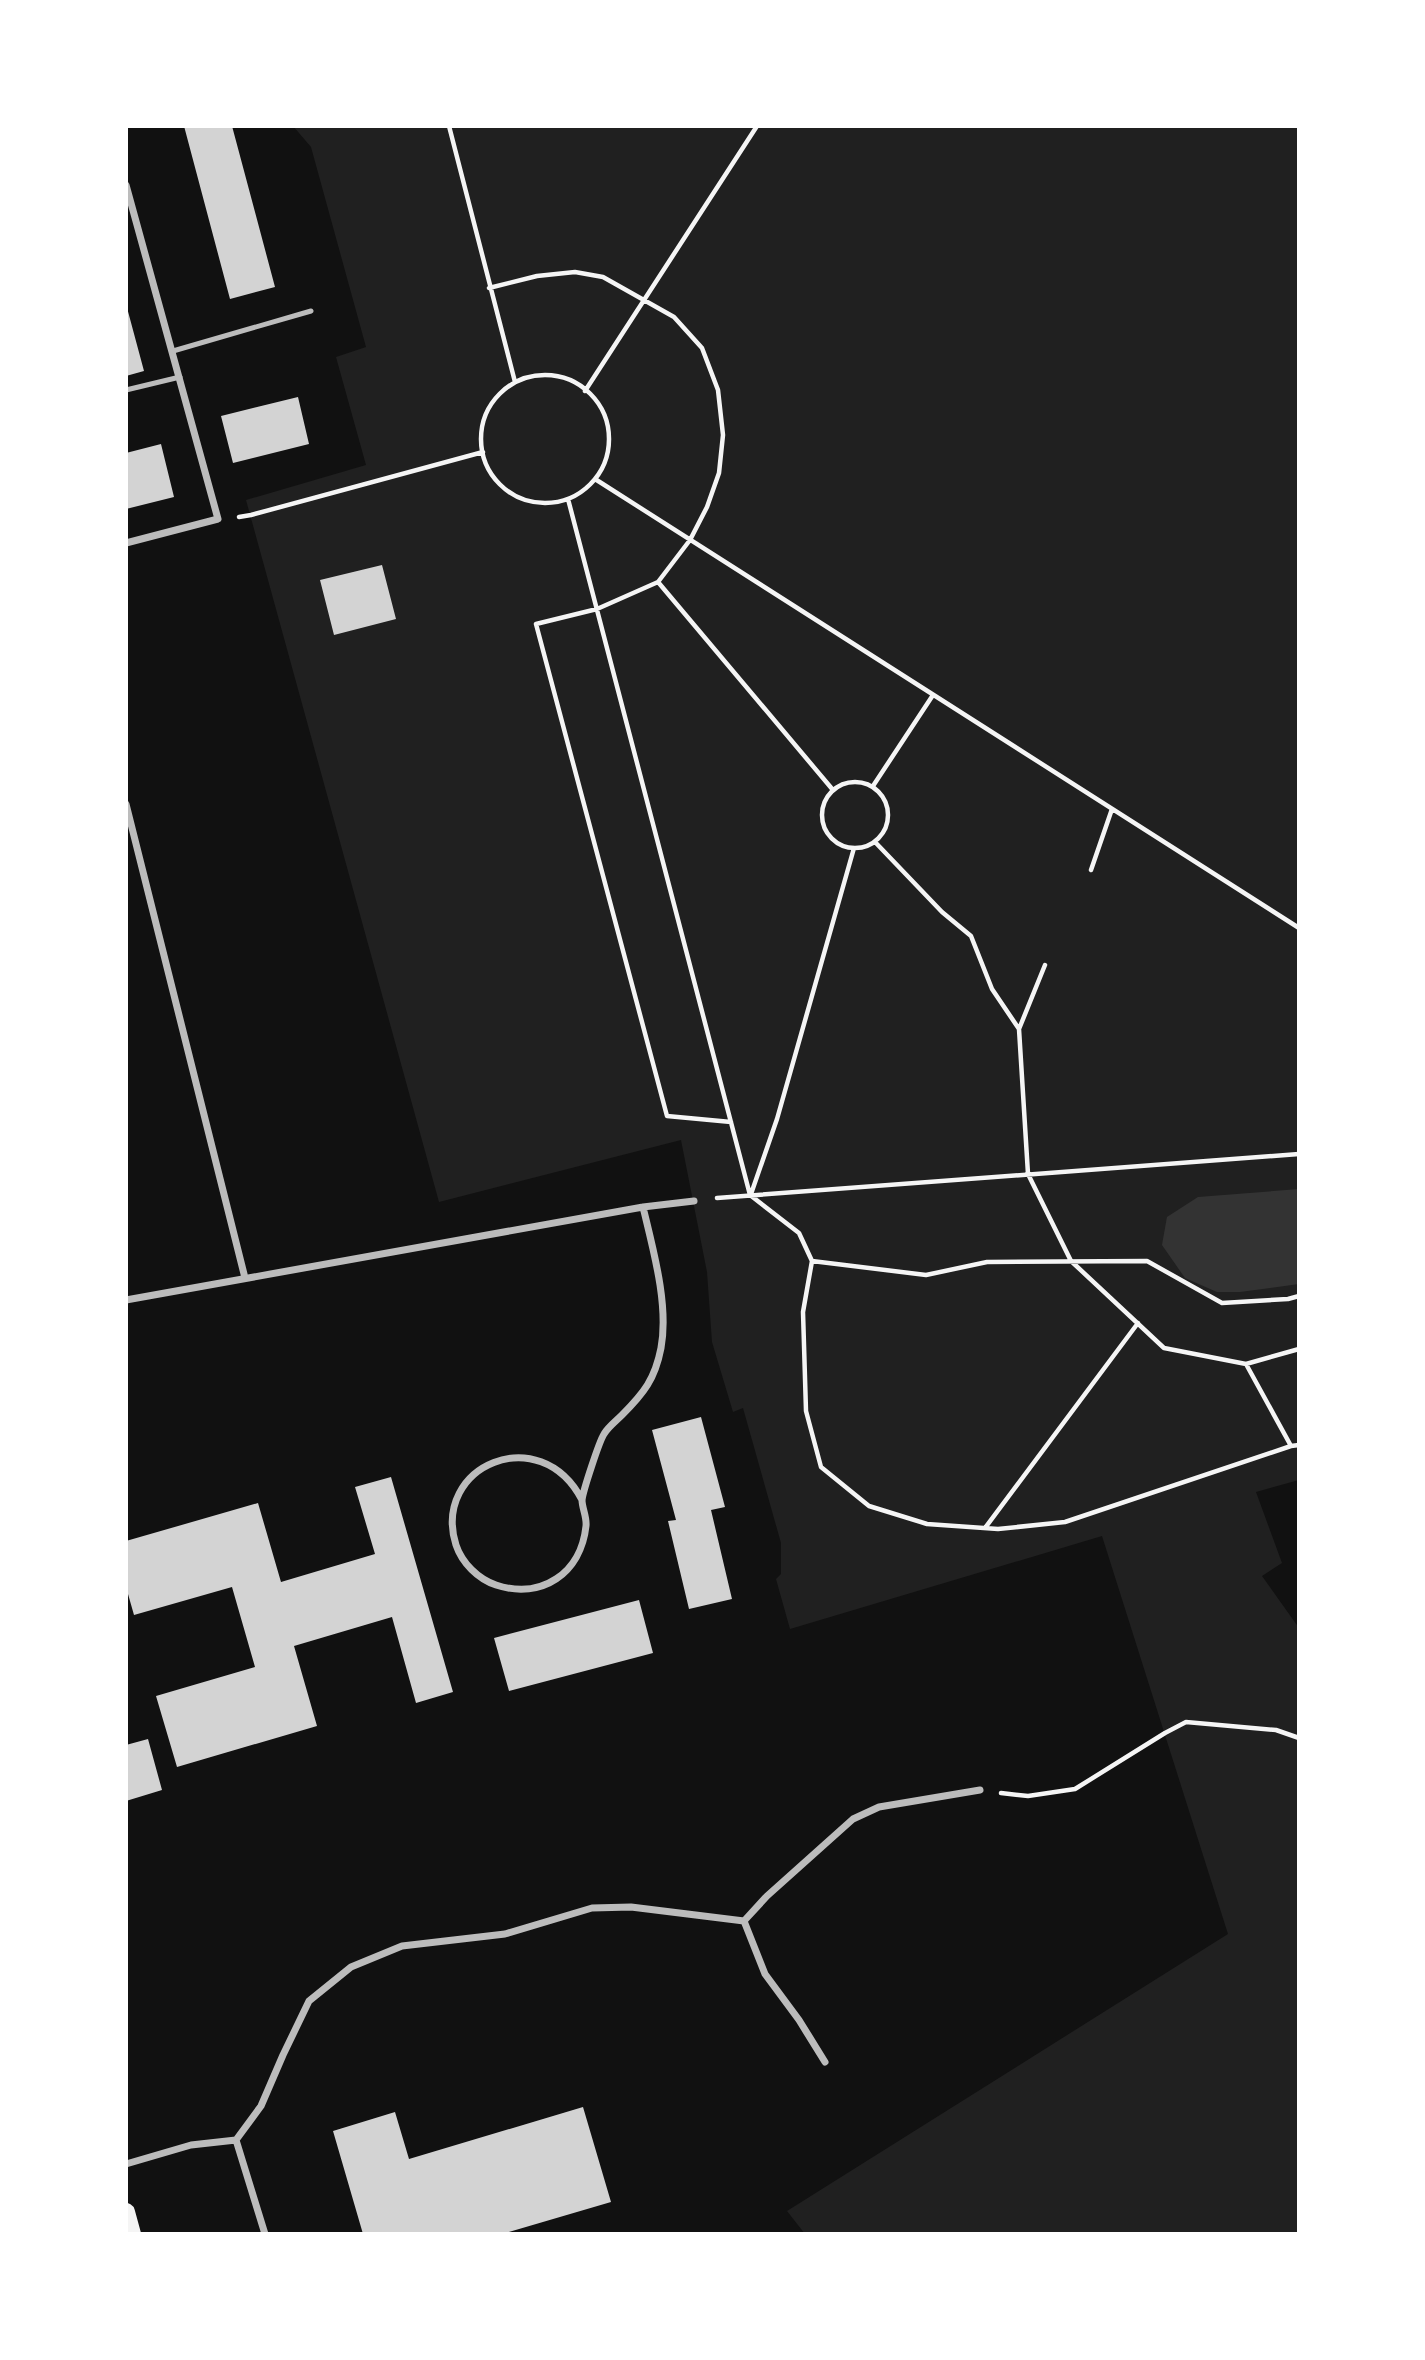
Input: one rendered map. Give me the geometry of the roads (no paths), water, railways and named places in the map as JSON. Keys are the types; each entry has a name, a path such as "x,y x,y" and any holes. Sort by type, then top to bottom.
{"main road":[{"path":"126,2212 132,2234"}],"street":[{"path":"126,185 218,519 126,543"},
{"path":"126,804 245,1278"},
{"path":"126,1300 643,1206 694,1201"},
{"path":"582,1500 574,1484 557,1468 536,1458 512,1457 490,1464 471,1477 457,1499 453,1522 457,1545 469,1567 487,1582 511,1590 535,1589 556,1580 572,1566 583,1545 587,1522 582,1500 604,1433 642,1395 655,1373 661,1344 662,1312 655,1259 643,1206"},
{"path":"744,1921 767,1896 853,1819 879,1807 980,1790"},
{"path":"126,2164 191,2145 236,2140 261,2106 309,2001 351,1967 402,1946 505,1934 592,1908 631,1907 744,1921"},
{"path":"744,1921 765,1973 825,2062"},
{"path":"236,2140 265,2234"}],"lane":[{"path":"173,351 311,312"},
{"path":"126,390 180,377"}]}
